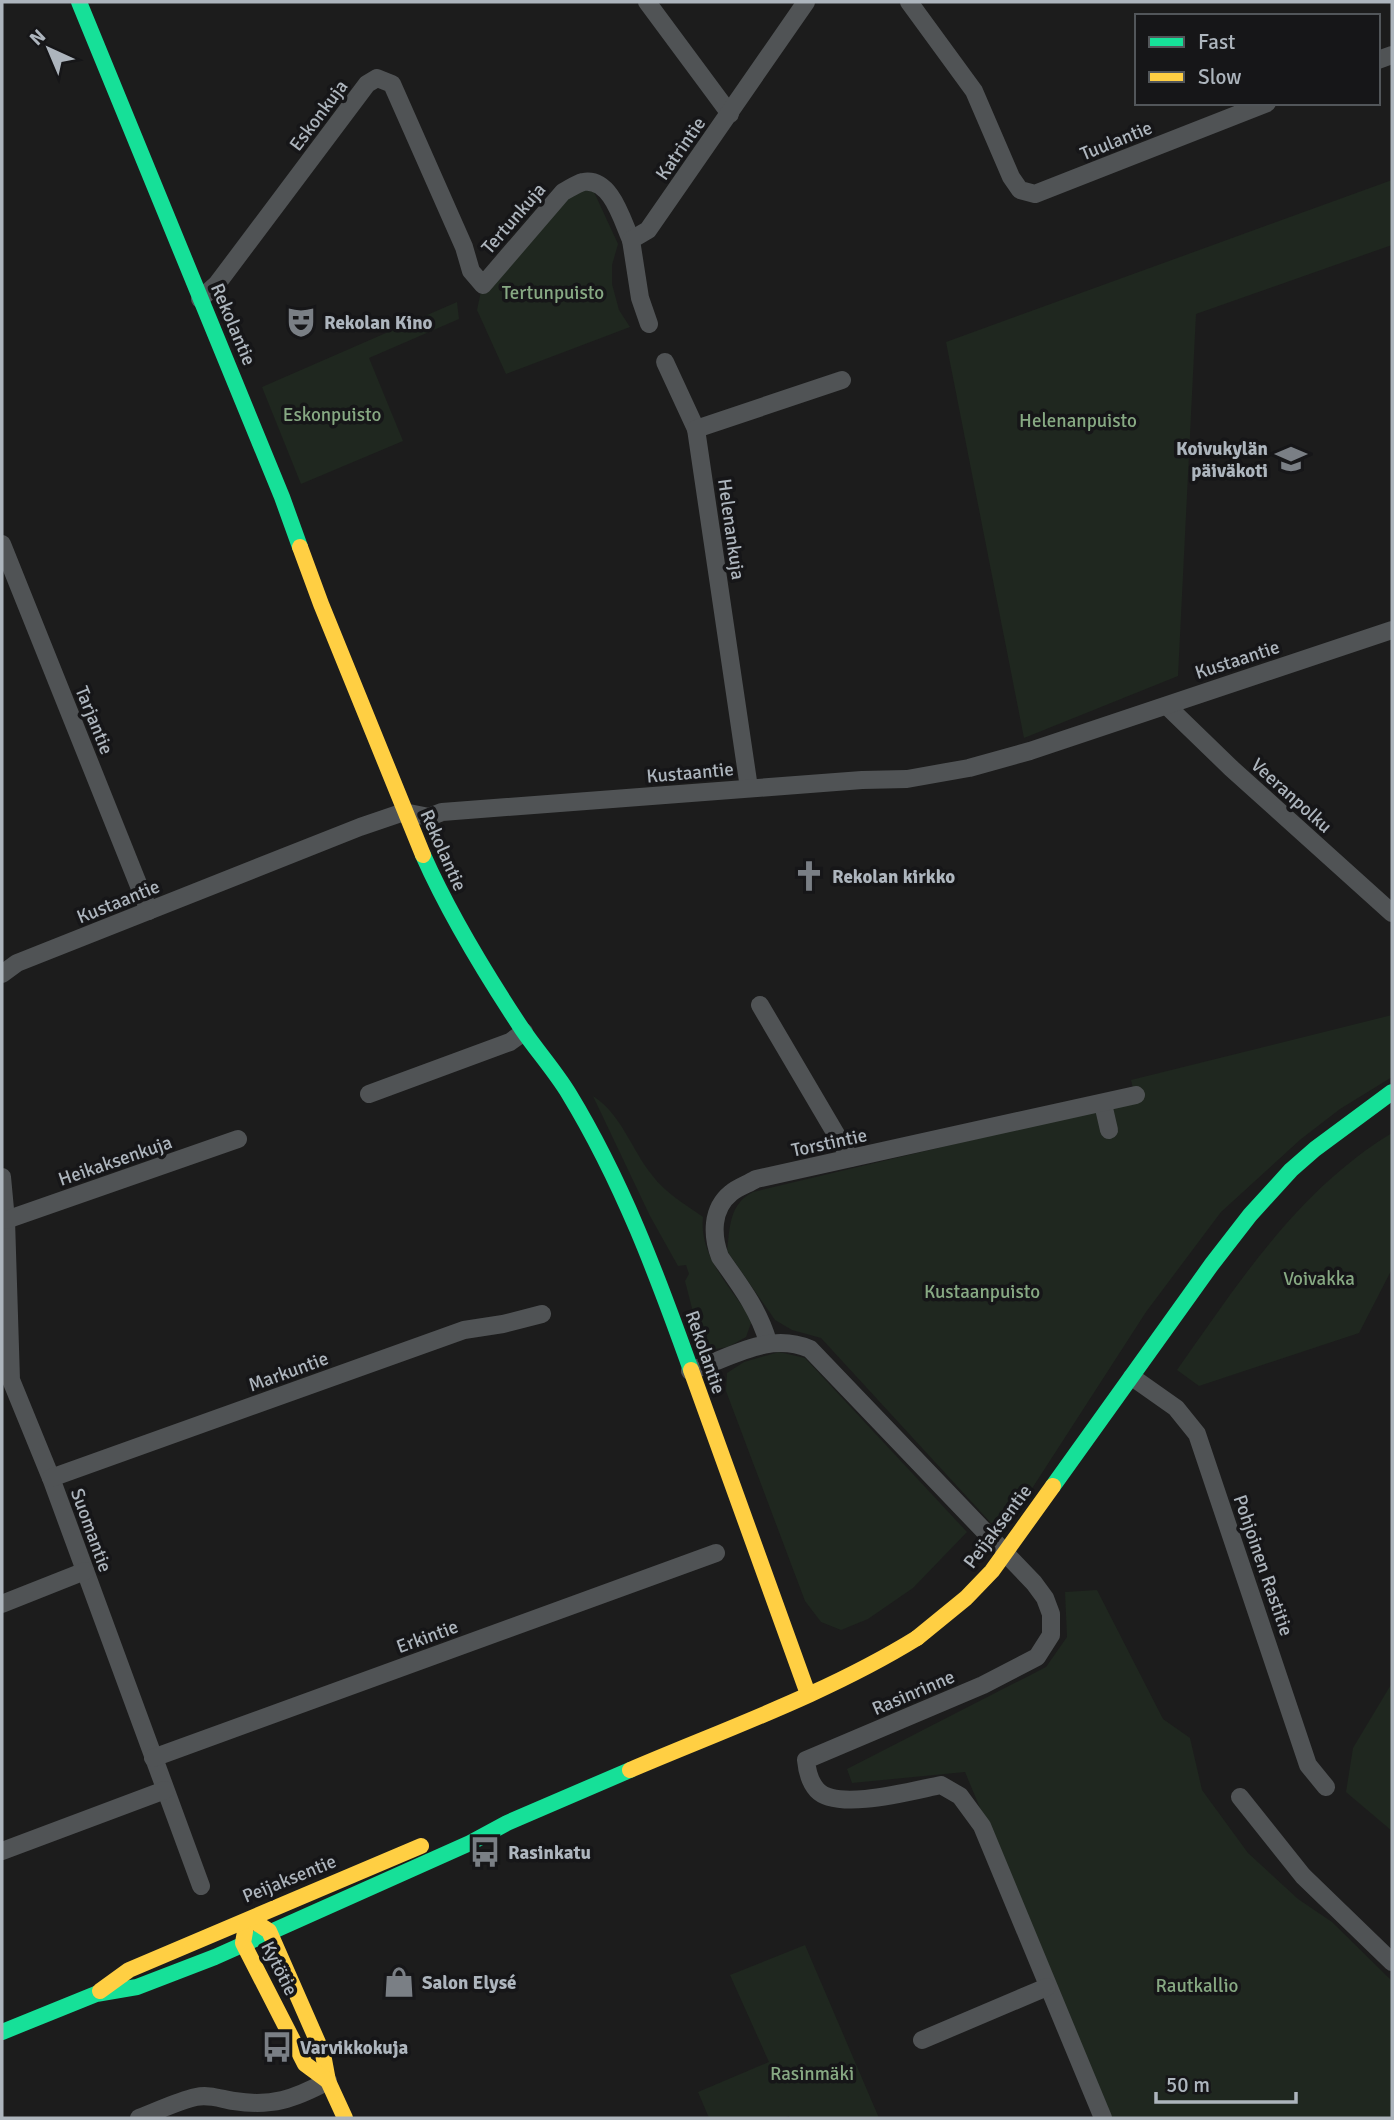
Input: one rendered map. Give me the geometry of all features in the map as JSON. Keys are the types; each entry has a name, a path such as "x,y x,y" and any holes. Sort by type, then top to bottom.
{"main road":[{"name":"Rekolantie","path":"79,2 296,533 321,604 404,812 444,902 524,1032 568,1092 609,1166 650,1256 808,1694"},
{"name":"Peijaksentie","path":"2,2032 96,1994 137,1987 243,1943 446,1854 507,1824 808,1694 918,1638 966,1598 992,1571 1202,1277 1249,1217 1290,1171 1337,1129 1392,1092"},
{"name":"Peijaksentie","path":"96,1994 129,1970 463,1829 507,1824"},
{"name":"Kytötie","path":"328,2081 305,2064 243,1943 248,1918 269,1931 323,2054 328,2081 345,2118"}],"street":[{"path":"648,2 730,114"},
{"name":"Katrintie","path":"631,240 648,230 806,2"},
{"name":"Tuulantie","path":"909,2 974,91 1011,177 1020,190 1035,194 1262,105"},
{"name":"Eskonkuja","path":"201,299 217,285 367,84 377,78 392,85 464,247"},
{"name":"Tertunkuja","path":"464,247 471,271 483,285 563,192 581,183 591,182 599,184 609,194 631,240"},
{"path":"631,240 640,298 649,324"},
{"path":"666,362 696,429 842,380"},
{"name":"Helenankuja","path":"696,429 749,788"},
{"name":"Tarjantie","path":"2,544 149,911"},
{"name":"Kustaantie","path":"2,974 17,963 404,812 429,817 442,813 749,788 907,779 969,768 1030,751 1392,630"},
{"name":"Veeranpolku","path":"1167,706 1231,768 1392,913"},
{"path":"760,1005 850,1158"},
{"path":"369,1094 510,1042 524,1032"},
{"name":"Torstintie","path":"768,1342 755,1307 720,1256 714,1236 716,1215 731,1193 756,1179 1136,1095"},
{"path":"1103,1104 1109,1130"},
{"name":"Heikaksenkuja","path":"6,1220 237,1139"},
{"name":"Suomantie","path":"2,1177 6,1220 7,1383 51,1478 201,1886"},
{"name":"Markuntie","path":"51,1478 464,1330 542,1314"},
{"name":"Rasinrinne","path":"690,1371 768,1342 793,1342 810,1349 1034,1583 1045,1598 1051,1614 1051,1635 1037,1657 984,1685 806,1760 809,1778 817,1791 825,1797 865,1801 941,1785 960,1796 982,1826 1103,2118"},
{"name":"Pohjoinen Rastitie","path":"1132,1377 1176,1408 1197,1434 1308,1765 1326,1787"},
{"name":"Erkintie","path":"153,1758 716,1553"},
{"path":"2,1605 85,1571"},
{"path":"2,1851 164,1790"},
{"path":"1240,1797 1303,1876 1392,1962"},
{"path":"922,2040 1047,1987"},
{"path":"139,2118 197,2097 212,2096 236,2101 277,2103 299,2096 328,2081"}],"green space":[{"name":"Tertunpuisto","path":"577,179 594,192 618,244 612,265 612,284 619,310 630,327 506,374 477,310 481,291"},
{"name":"Helenanpuisto","path":"1392,180 1392,245 1196,314 1178,676 1024,738 946,342"},
{"name":"Eskonpuisto","path":"457,302 459,319 369,358 403,441 301,484 262,387"},
{"name":"Kustaanpuisto","path":"1392,1015 1392,1077 1340,1109 1301,1139 1221,1212 1146,1312 1002,1535 821,1338 792,1330 775,1320 727,1251 735,1210 745,1197 753,1192 1136,1101 1131,1080"},
{"path":"593,1096 619,1122 657,1181 703,1217 705,1243 710,1256 751,1323 746,1337 728,1347 703,1351 685,1281 689,1274 686,1265 678,1266 650,1216"},
{"name":"Voivakka","path":"1392,1133 1392,1269 1359,1333 1199,1386 1177,1370 1247,1271 1299,1210 1358,1156"},
{"path":"779,1352 805,1358 967,1532 913,1588 868,1619 841,1630 821,1622 805,1601 726,1391 727,1373 744,1362"},
{"name":"Rautkallio","path":"1097,1590 1163,1719 1190,1738 1202,1790 1248,1853 1298,1899 1332,1922 1392,1981 1392,2118 1109,2118 965,1772 852,1783 847,1769 1046,1667 1067,1637 1065,1592"},
{"path":"1392,1683 1392,1831 1346,1792 1353,1748"},
{"name":"Rasinmäki","path":"805,1945 879,2118 709,2118 698,2092 769,2062 730,1975"}],"traffic: fast":[{"path":"79,2 282,497 300,547"},
{"path":"423,855 456,922 522,1029 569,1094 606,1160 651,1264 691,1370"},
{"path":"1053,1486 1250,1215 1291,1170 1315,1149 1392,1092"},
{"path":"2,2032 96,1994 137,1987 215,1957 470,1843 507,1823 630,1770"}],"traffic: slow":[{"path":"300,547 423,855"},
{"path":"691,1370 808,1694"},
{"path":"917,1638 966,1598 992,1571 1053,1486"},
{"path":"630,1770 812,1693 917,1638"},
{"path":"100,1991 129,1970 421,1846"},
{"path":"255,1922 269,1931 323,2054 328,2081 345,2118"},
{"path":"246,1926 243,1943 305,2064 328,2081"}],"place":[{"name":"Rekolan Kino","path":"301,322"},
{"name":"Koivukylän päiväkoti","path":"1291,459"},
{"name":"Rekolan kirkko","path":"809,876"},
{"name":"Rasinkatu","path":"485,1852"},
{"name":"Salon Elysé","path":"399,1982"},
{"name":"Varvikkokuja","path":"277,2047"}]}
